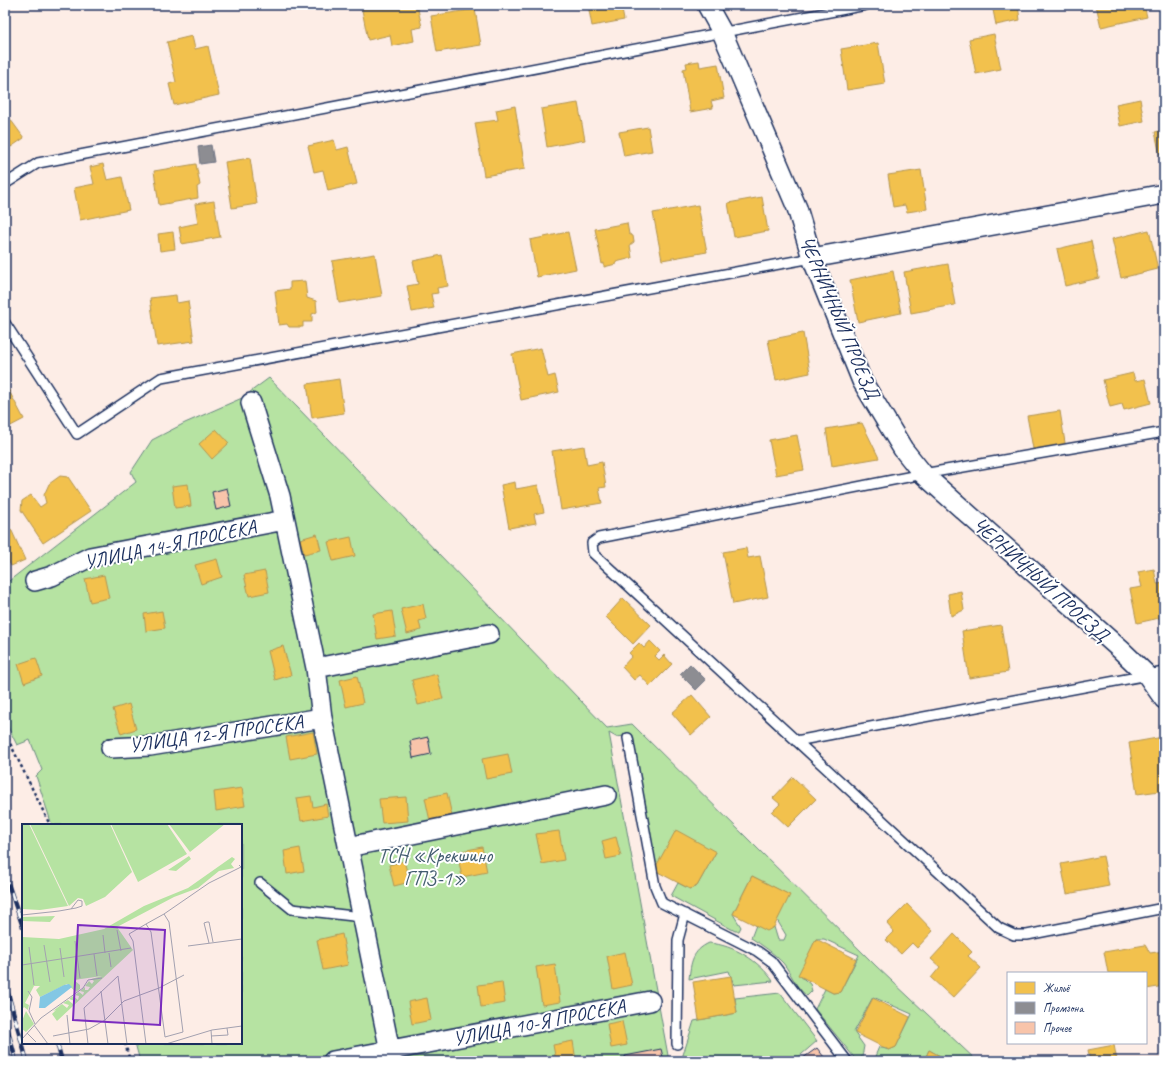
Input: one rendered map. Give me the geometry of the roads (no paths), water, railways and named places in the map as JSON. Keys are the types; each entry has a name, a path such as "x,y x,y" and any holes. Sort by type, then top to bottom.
{"street":[{"name":"ЧЕРНИЧНЫЙ ПРОЕЗД","path":"707,5 722,32 797,208 812,258 862,381 903,449 923,474 1121,650 1155,673 1164,699"},
{"path":"812,258 1164,194"},
{"path":"251,403 280,496 316,668 322,718 391,1056"},
{"name":"УЛИЦА 14-Я ПРОСЕКА","path":"35,581 52,576 90,557 285,520"},
{"path":"316,668 489,634"},
{"name":"УЛИЦА 12-Я ПРОСЕКА","path":"111,748 150,746 322,718"},
{"path":"348,847 606,794"},
{"name":"УЛИЦА 10-Я ПРОСЕКА","path":"333,1061 391,1056 650,1001"}],"lane":[{"path":"5,184 38,162 866,5"},
{"path":"5,323 77,434 161,378 812,258"},
{"path":"1164,432 923,474 598,538 592,543 593,553 999,928 1014,935 1027,935 1164,908"},
{"path":"796,741 1155,673"},
{"path":"628,738 658,895 662,903 757,951 771,961 847,1061"},
{"path":"260,883 292,909 362,917"},
{"path":"677,1044 678,940 685,914"}],"railway":[{"path":"5,875 22,924"},
{"path":"5,983 22,1043"},
{"path":"5,1019 16,1061"},
{"path":"22,1044 27,1061"},
{"path":"57,1044 62,1061"}],"park label":[{"name":"ТСН «Крекшино ГПЗ-1»","path":"435,866"}]}
